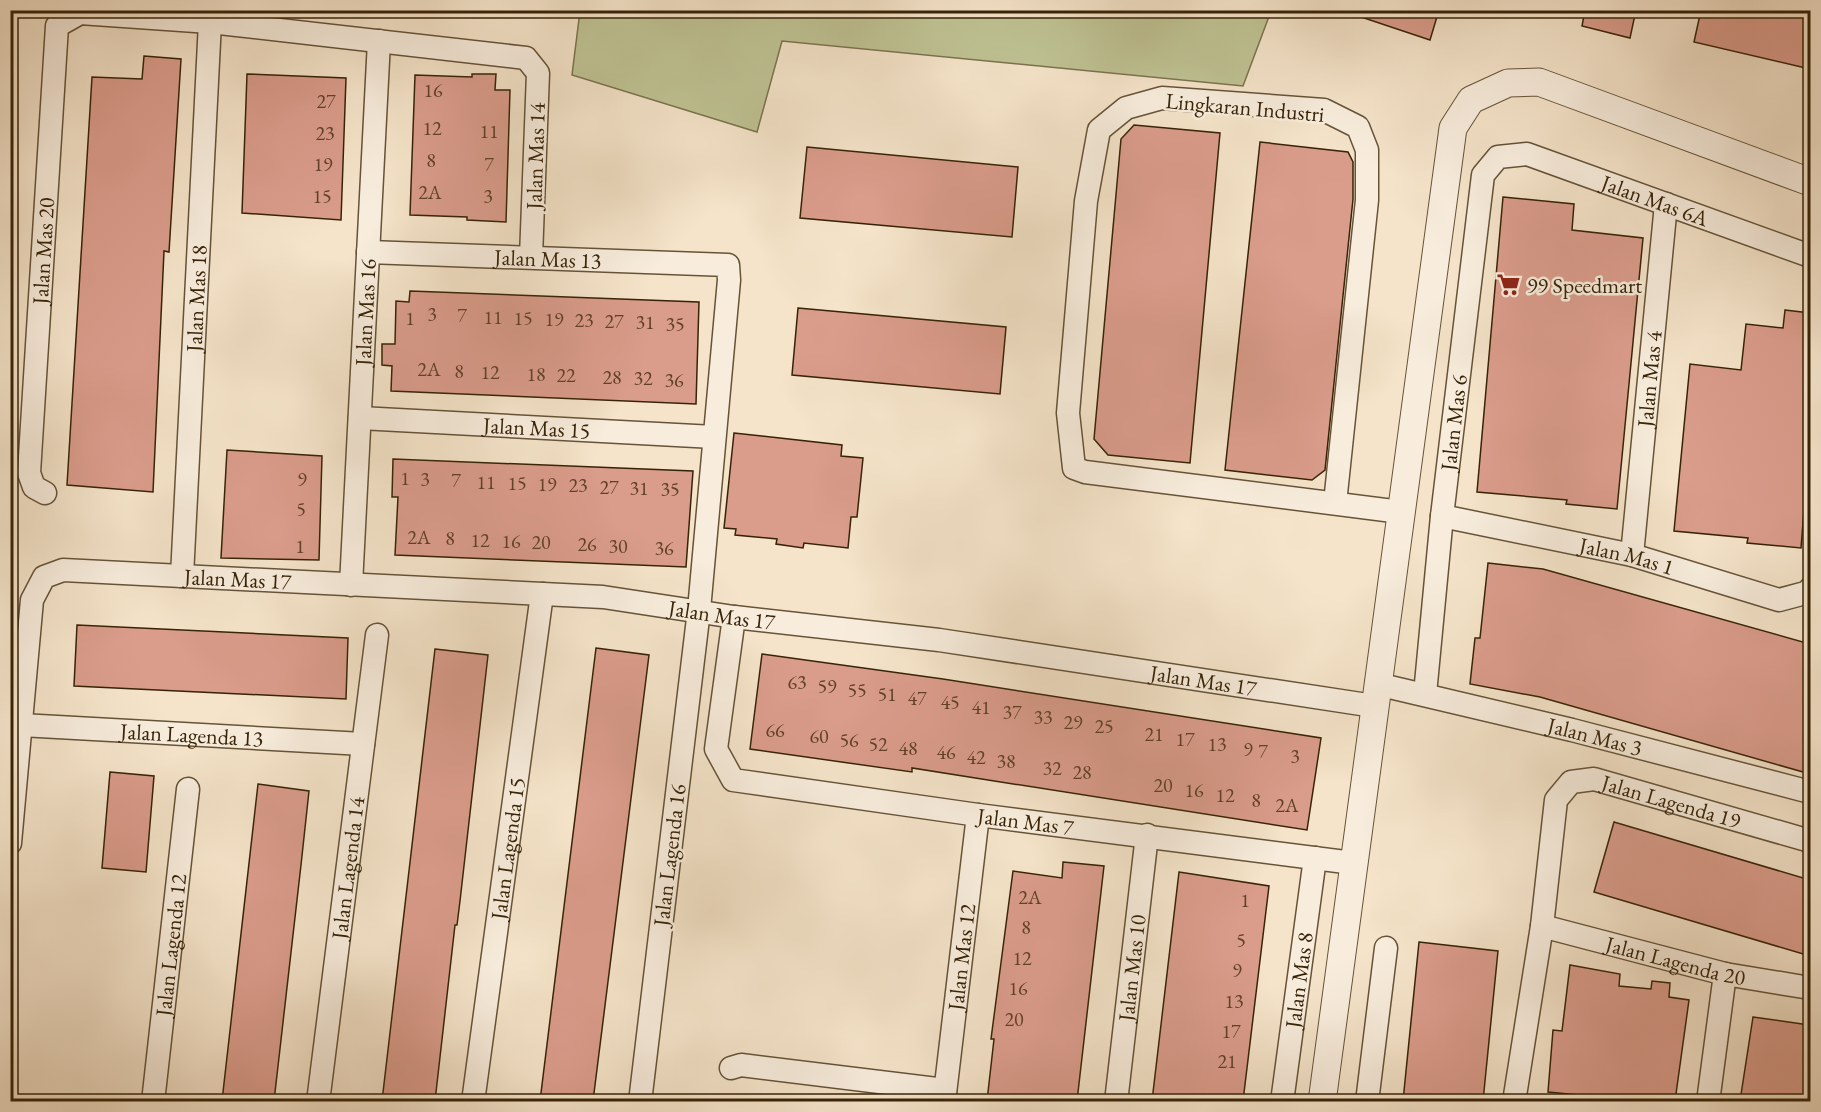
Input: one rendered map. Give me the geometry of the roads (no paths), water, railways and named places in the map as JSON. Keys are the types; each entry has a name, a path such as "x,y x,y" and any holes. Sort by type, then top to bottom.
{"street":[{"name":"Jalan Mas 20","path":"45,493 34,487 29,473 57,26 80,13 210,22"},
{"path":"210,22 378,41"},
{"name":"Jalan Mas 18","path":"182,576 210,22"},
{"name":"Jalan Mas 14","path":"378,41 526,58 538,73 531,257"},
{"name":"Jalan Mas 16","path":"351,585 378,41"},
{"path":"1322,1101 1453,128 1471,100 1508,82 1539,82 1810,182"},
{"name":"Lingkaran Industri","path":"1162,98 1324,110 1358,128 1367,150 1367,200 1335,503 1085,472 1074,468 1069,402 1086,201 1099,130 1126,108 1162,98"},
{"name":"Jalan Mas 6A","path":"1498,157 1527,154 1810,256"},
{"name":"Jalan Mas 6","path":"1425,694 1442,516 1483,176 1498,157"},
{"name":"Jalan Mas 4","path":"1632,555 1666,204"},
{"name":"Jalan Mas 13","path":"368,252 728,265"},
{"name":"Jalan Lagenda 16","path":"640,1101 699,609 729,280 728,265"},
{"path":"1431,291 1468,299"},
{"name":"Jalan Mas 15","path":"360,418 714,437"},
{"path":"1335,503 1401,512"},
{"name":"Jalan Mas 1","path":"1442,516 1632,555 1779,600 1810,590"},
{"name":"Jalan Mas 17","path":"21,725 32,600 44,578 63,570 603,597 699,609 734,617 939,640 1376,695"},
{"name":"Jalan Lagenda 15","path":"473,1101 542,594"},
{"name":"Jalan Mas 7","path":"734,617 716,748 733,780 978,815 1353,863"},
{"name":"Jalan Lagenda 14","path":"318,1101 377,635"},
{"name":"Jalan Mas 3","path":"1376,695 1425,694 1810,792"},
{"path":"10,843 21,725"},
{"name":"Jalan Lagenda 13","path":"21,725 363,744"},
{"name":"Jalan Lagenda 19","path":"1514,1101 1542,926 1556,800 1571,782 1594,779 1810,841"},
{"name":"Jalan Lagenda 12","path":"153,1101 188,789"},
{"name":"Jalan Mas 12","path":"944,1096 978,815"},
{"name":"Jalan Mas 10","path":"1116,1101 1147,835"},
{"name":"Jalan Mas 8","path":"1282,1101 1315,858"},
{"name":"Jalan Lagenda 20","path":"1542,926 1725,974 1810,988"},
{"path":"1367,1101 1386,948"},
{"path":"1708,1101 1725,974"},
{"path":"731,1068 741,1065 944,1096"}],"place":[{"name":"99 Speedmart","path":"1509,285"}]}
